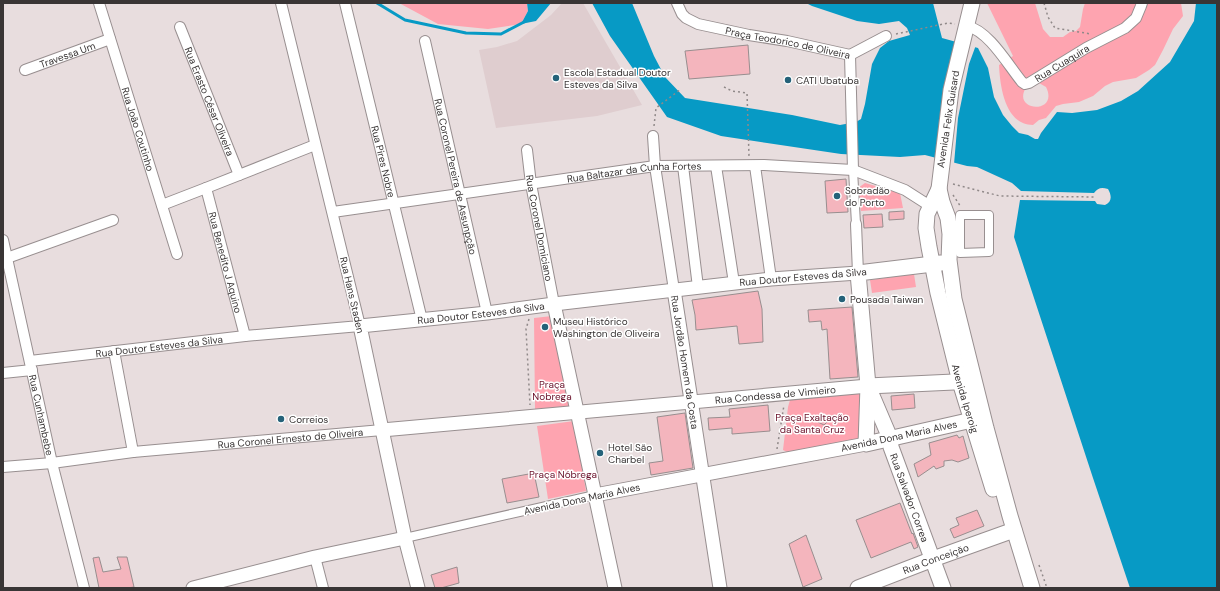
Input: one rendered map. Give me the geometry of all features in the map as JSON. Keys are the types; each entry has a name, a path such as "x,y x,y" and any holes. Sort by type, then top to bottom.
{"main road":[{"name":"Avenida Felix Guisard","path":"948,218 942,202 941,183 951,90 972,3"},
{"name":"Avenida Felix Guisard","path":"925,203 941,183"},
{"path":"925,203 948,218"},
{"name":"Avenida Iperoig","path":"925,203 928,214 926,228 938,293 967,380 1010,531 1022,588"},
{"name":"Avenida Iperoig","path":"948,218 950,234 949,260 972,420 1002,519 1010,531 1032,588"},
{"path":"926,228 931,224 939,223 942,224 950,234"},
{"name":"Rua Doutor Esteves da Silva","path":"858,273 933,265 949,260"},
{"name":"Rua Salvador Correa","path":"858,273 868,386 866,444"},
{"name":"Rua Condessa de Vimieiro","path":"868,386 967,380"},
{"name":"Rua Salvador Correa","path":"868,386 890,438 891,447 943,588"},
{"name":"Avenida Dona Maria Alves","path":"866,444 972,420"},
{"name":"Rua Conceição","path":"858,588 1010,531"}],"street":[{"name":"Rua João Coutinho","path":"99,3 178,254"},
{"name":"Rua Hans Staden","path":"281,3 360,326 405,538 418,588"},
{"name":"Rua Pires Nobre","path":"346,3 422,320"},
{"name":"Praça Teodorico de Oliveira","path":"677,3 682,14 686,18 698,24 850,55 853,167"},
{"name":"Rua Cuaquira","path":"965,31 973,27 983,34 1025,84 1030,83 1086,48 1125,28 1136,18 1142,3"},
{"name":"Rua Erasto César Oliveira","path":"180,27 239,176"},
{"path":"850,55 886,36"},
{"name":"Travessa Um","path":"25,70 110,39"},
{"name":"Rua Coronel Pereira de Assunpção","path":"425,41 488,313"},
{"name":"Rua Jordão Homem da Costa","path":"653,136 655,166 720,588"},
{"path":"162,205 315,145"},
{"name":"Rua Coronel Domiciano","path":"527,150 531,184 554,304 615,588"},
{"name":"Rua Baltazar da Cunha Fortes","path":"333,212 655,166 764,165 853,167 905,190 925,203"},
{"path":"683,166 698,287"},
{"path":"716,166 734,283"},
{"path":"755,166 771,279"},
{"name":"Rua Salvador Correa","path":"853,167 858,273"},
{"name":"Rua Benedito J Aquino","path":"206,188 245,336"},
{"path":"960,215 966,215 989,215 988,252 960,252 960,215"},
{"path":"7,258 113,220"},
{"name":"Rua Cunhambebe","path":"3,240 7,258 8,285 31,366 52,463 84,588"},
{"name":"Rua Doutor Esteves da Silva","path":"3,373 31,366 114,351 245,336 488,313 771,279 858,273"},
{"path":"114,351 133,452"},
{"name":"Rua Condessa de Vimieiro","path":"577,412 868,386"},
{"name":"Rua Coronel Ernesto de Oliveira","path":"3,467 52,463 133,452 577,412"},
{"name":"Avenida Dona Maria Alves","path":"194,588 315,557 595,495 866,444"},
{"path":"315,557 323,588"}],"path":[{"path":"1044,3 1048,17 1055,28 1092,34"},
{"path":"886,36 948,23"},
{"path":"724,87 732,91 747,93 748,145"},
{"path":"653,136 656,108 681,89"},
{"path":"941,183 1000,196 1096,197"},
{"path":"941,183 966,215"},
{"path":"530,307 530,316 526,329 531,416"},
{"path":"776,461 785,394"}],"shaded area":[{"name":"Escola Estadual Doutor Esteves da Silva","path":"562,3 583,3 642,105 597,116 496,128 479,50 497,47 517,41 551,15"}],"green space":[{"path":"399,3 527,3 528,11 521,24 488,29 438,24"},
{"path":"987,3 1035,3 1043,29 1050,37 1063,37 1070,32 1076,31 1080,27 1085,3 1181,3 1183,16 1173,29 1155,65 1149,70 1136,78 1113,82 1105,86 1093,96 1079,102 1056,106 1046,118 1039,120 1033,125 1016,119 1010,112 1003,93 999,65 1013,56","holes":["1039,83 1046,87 1048,96 1046,102 1041,106 1035,107 1024,101 1023,95 1027,86"]},
{"path":"865,183 900,193 903,208 861,211 858,188"},
{"path":"914,274 916,287 872,293 870,280"},
{"name":"Praça Nobrega","path":"552,316 572,407 535,409 534,318"},
{"name":"Praça Exaltação da Santa Cruz","path":"859,393 864,398 858,440 787,452 783,450 790,400"},
{"name":"Praça Nóbrega","path":"574,421 586,491 548,499 537,426"}],"water":[{"path":"527,3 551,3 536,21 521,24 528,11"},
{"path":"592,3 632,3 654,56 665,77 685,98 792,115 840,125 856,122 861,119 872,64 880,48 889,41 910,35 907,28 899,21 879,24 857,21 806,3 933,3 942,38 978,48 988,68 994,97 1003,115 1019,133 1038,139 1057,112 1072,113 1097,110 1121,101 1138,91 1170,62 1194,21 1196,3 1217,3 1217,588 1130,588 1014,237 1020,200 1095,201 1097,204 1105,205 1111,198 1108,189 1100,188 1094,193 1021,191 1012,183 977,167 967,166 925,155 900,157 841,154 721,136 667,117 610,36"}],"pier":[{"path":"958,40 976,45 969,64 958,118 954,164 936,160 940,120 947,76"}],"building":[{"path":"748,45 750,74 689,79 685,51"},
{"name":"Sobradão do Porto","path":"846,179 848,212 827,213 825,181"},
{"path":"904,211 904,219 889,220 889,212"},
{"path":"882,214 883,227 864,228 863,215"},
{"path":"758,291 762,309 763,342 739,344 737,326 696,330 692,300"},
{"path":"852,307 858,377 830,379 827,329 822,330 821,321 809,322 808,310"},
{"path":"914,394 915,408 892,410 891,396"},
{"path":"768,405 770,431 732,434 732,428 709,430 708,418 730,417 729,409"},
{"path":"685,413 693,468 651,475 649,463 663,461 657,417"},
{"path":"826,415 828,421 824,425 818,422 819,416"},
{"path":"957,435 959,438 963,436 969,458 958,462 952,460 944,461 944,466 936,469 934,466 918,477 914,464 931,455 929,443"},
{"path":"534,473 539,497 507,503 502,479"},
{"path":"900,503 918,547 914,549 911,542 871,558 856,520"},
{"path":"977,510 984,526 954,538 950,529 959,525 956,518"},
{"path":"806,535 822,579 803,587 789,544"},
{"path":"99,557 103,572 121,569 117,557 127,557 134,587 99,588 93,558"},
{"path":"457,567 459,583 441,588 435,588 431,575"}],"waterway":[{"path":"377,3 405,20 466,33 501,34 524,22"}],"place":[{"name":"Escola Estadual Doutor Esteves da Silva","path":"556,78"},
{"name":"CATI Ubatuba","path":"788,80"},
{"name":"Sobradão do Porto","path":"837,196"},
{"name":"Pousada Taiwan","path":"842,299"},
{"name":"Museu Histórico Washington de Oliveira","path":"545,327"},
{"name":"Correios","path":"281,419"},
{"name":"Hotel São Charbel","path":"600,453"}]}
